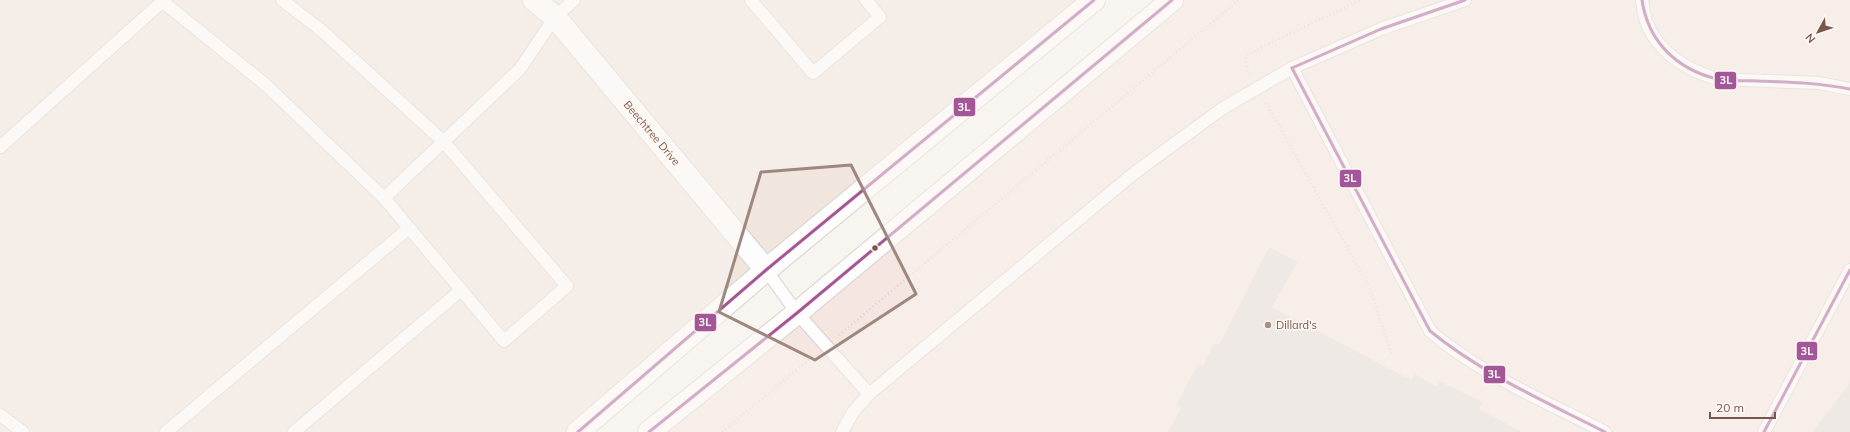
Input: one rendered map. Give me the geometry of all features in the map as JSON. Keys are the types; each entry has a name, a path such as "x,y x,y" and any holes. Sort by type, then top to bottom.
{"street":[{"name":"Beechtree Drive","path":"534,0 555,17 766,270"},
{"path":"578,432 766,270 1094,0"},
{"path":"650,432 797,313 1172,0"}],"lane":[{"path":"0,147 163,1 266,85 384,198 504,341 566,286 443,141 321,30 282,0"},
{"path":"384,198 520,69 555,17 574,0"},
{"path":"752,0 813,73 880,17 866,0"},
{"path":"842,432 853,412 869,394 1133,174 1223,108 1292,68 1381,30 1465,0"},
{"path":"1642,0 1646,21 1655,38 1671,55 1687,68 1703,75 1718,80 1819,84 1850,89"},
{"path":"1292,68 1430,331 1447,346 1487,371 1605,432"},
{"path":"166,432 409,228"},
{"path":"766,270 797,313 869,394"},
{"path":"1764,432 1850,270"},
{"path":"294,432 461,290"},
{"path":"0,415 23,432"}],"path":[{"path":"722,432 1239,0"},
{"path":"1361,0 1258,49 1246,56 1246,65 1370,288 1392,356"}],"highlighted area":[{"path":"851,165 916,294 815,360 719,312 761,172"}],"shaded area":[{"path":"0,0 1094,0 578,432 0,432"},
{"path":"1172,0 1850,0 1850,432 649,432"}],"building":[{"name":"Dillard's","path":"1269,247 1298,262 1272,307 1411,380 1415,374 1437,387 1439,381 1482,402 1479,409 1522,432 1168,432 1181,408 1176,405 1198,364 1203,365 1214,343 1219,345"},
{"path":"1850,383 1850,432 1812,432"}],"transit line":[{"name":"3L","path":"578,432 766,270 1094,0"},
{"name":"3L","path":"649,432 797,313 1172,0"},
{"name":"3L","path":"1292,68 1381,29 1465,0"},
{"name":"3L","path":"1642,0 1645,15 1650,28 1666,51 1689,68 1702,74 1717,79 1804,83 1850,89"},
{"name":"3L","path":"1292,68 1430,331 1471,361 1493,374 1605,432"},
{"name":"3L","path":"1764,432 1850,270"}],"place":[{"name":"Dillard's","path":"1268,325"}]}
